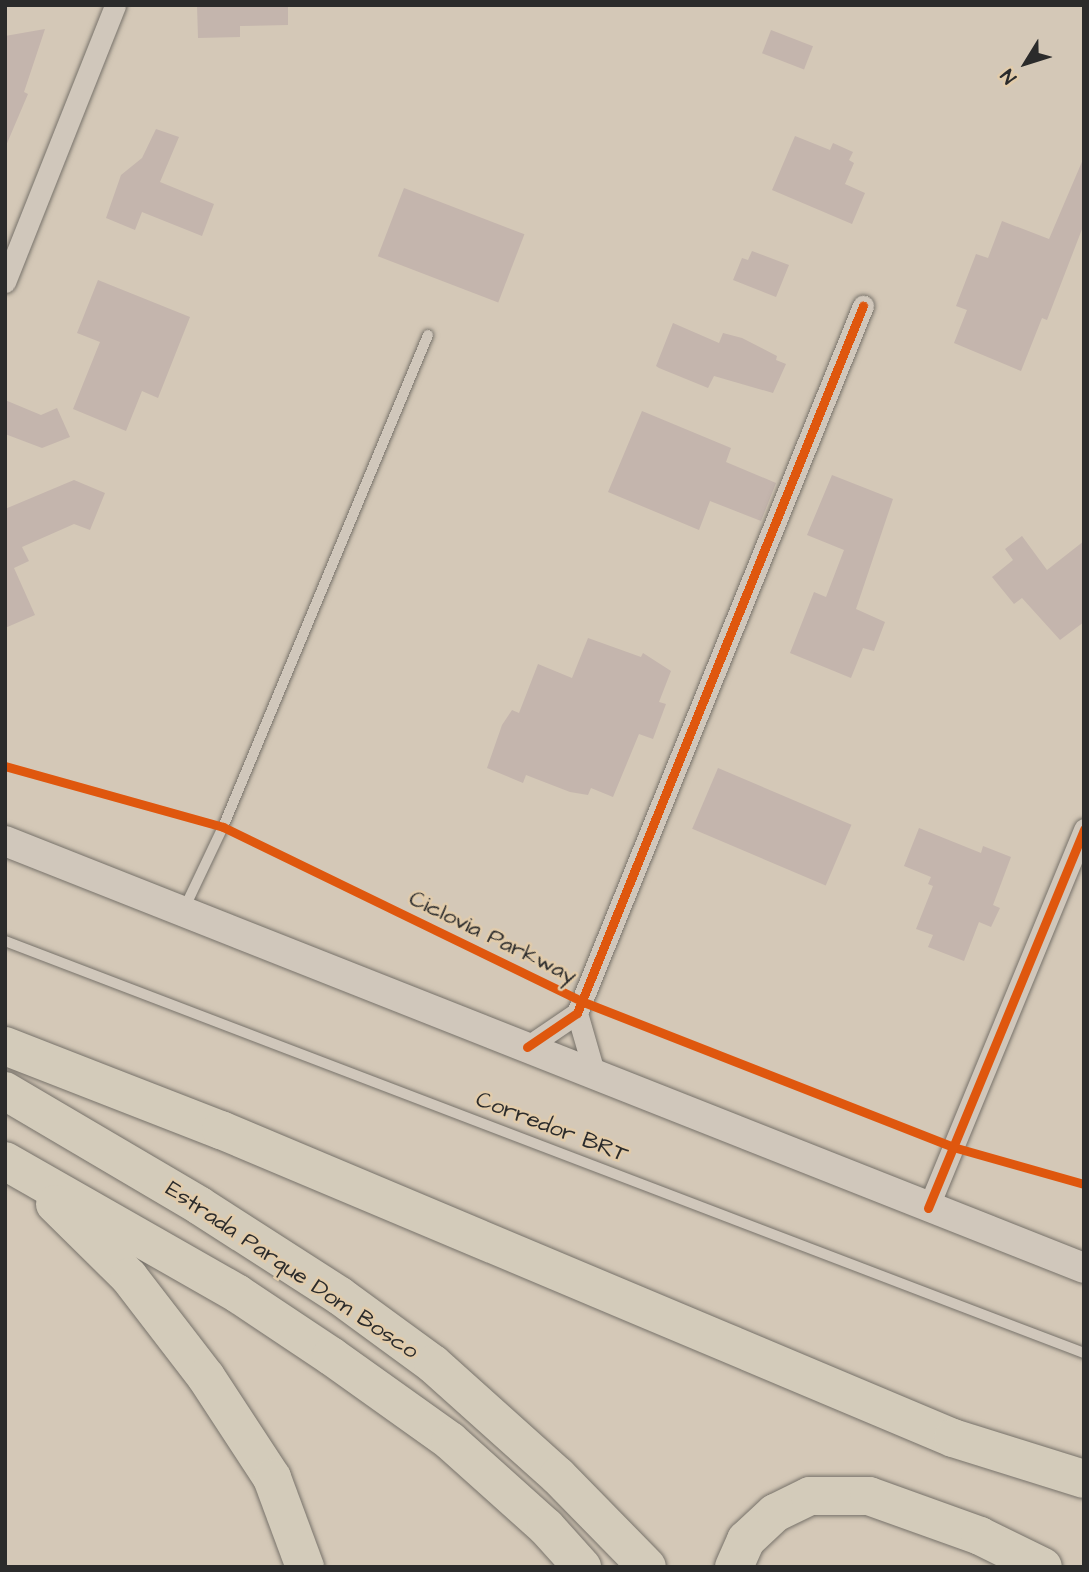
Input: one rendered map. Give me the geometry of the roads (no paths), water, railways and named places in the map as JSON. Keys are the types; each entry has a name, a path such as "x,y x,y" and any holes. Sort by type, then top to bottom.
{"highway":[{"path":"5,1046 221,1130 953,1438 1084,1479"},
{"name":"Estrada Parque Dom Bosco","path":"5,1091 200,1206 340,1296 423,1357 558,1476 647,1567"},
{"path":"11,1163 129,1277 206,1377 272,1478 305,1567"},
{"path":"11,1163 239,1294 331,1356 450,1441 546,1527 582,1567"},
{"path":"734,1567 746,1539 775,1513 810,1496 869,1496 981,1536 1043,1567"}],"main road":[{"path":"5,841 1084,1268"}],"street":[{"path":"5,282 116,5"},
{"path":"527,1047 577,1013 863,306"},
{"path":"928,1208 1074,884 1084,829"},
{"path":"577,1013 594,1072"}],"lane":[{"path":"182,912 223,827 428,335"},
{"name":"Corredor BRT","path":"5,941 1084,1353"}]}
